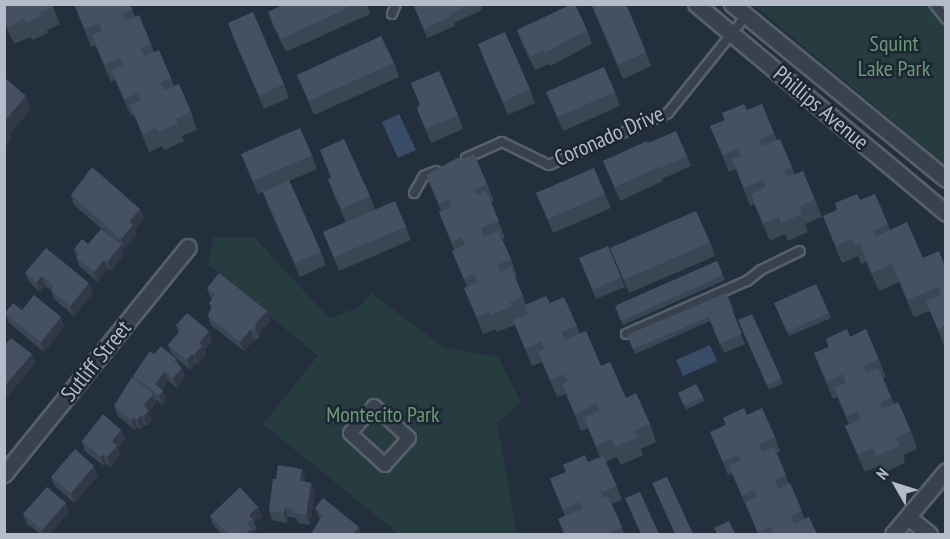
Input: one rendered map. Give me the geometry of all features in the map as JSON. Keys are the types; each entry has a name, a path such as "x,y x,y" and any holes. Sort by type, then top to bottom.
{"street":[{"name":"Phillips Avenue","path":"696,4 945,213"},
{"name":"Phillips Avenue","path":"732,4 945,178"},
{"name":"Sutliff Street","path":"4,474 188,247"},
{"path":"374,406 410,438 386,465 350,433 374,406"},
{"path":"893,534 945,471"},
{"path":"908,518 929,534"}],"lane":[{"path":"392,14 396,4"},
{"path":"934,4 945,19"},
{"name":"Coronado Drive","path":"462,160 502,142 549,165 668,113 746,16"},
{"path":"414,193 424,176 442,168"},
{"path":"626,334 747,282 761,270 800,251"}],"green space":[{"name":"Squint Lake Park","path":"754,5 945,5 945,165"},
{"name":"Montecito Park","path":"214,237 254,237 329,318 358,308 371,293 443,347 498,357 521,402 497,423 517,534 399,534 263,424 318,356 208,264"}],"water":[{"path":"399,114 416,150 398,158 382,122"},
{"path":"710,345 717,361 683,376 676,360"}],"building":[{"path":"4,4 52,4 53,7 26,23 24,19 8,27 4,20"},
{"path":"74,4 130,4 132,9 122,14 125,21 139,15 151,44 141,48 144,56 159,50 171,78 160,83 164,90 179,84 191,112 176,119 178,124 158,132 156,128 143,134 130,105 141,100 138,93 124,99 112,70 123,65 120,58 105,65 92,35 102,31 99,23 85,29"},
{"path":"285,4 356,4 281,39 268,12"},
{"path":"413,4 470,4 424,29"},
{"path":"575,4 587,30 545,53 544,50 530,57 517,30"},
{"path":"592,4 626,4 646,52 618,65"},
{"path":"253,12 284,84 259,96 228,23"},
{"path":"505,32 530,89 503,102 478,44"},
{"path":"381,36 394,63 309,101 297,75"},
{"path":"604,67 615,92 558,117 546,92"},
{"path":"439,71 458,115 426,129 417,109 420,104 411,83"},
{"path":"4,77 26,96 4,122"},
{"path":"744,104 747,110 762,104 774,133 759,140 762,146 780,139 792,167 784,170 787,177 803,171 815,200 799,207 802,214 781,223 779,217 763,223 751,194 766,187 763,180 744,188 732,159 741,156 738,148 723,155 710,126 725,120 722,113"},
{"path":"300,128 312,155 253,181 241,154"},
{"path":"676,131 687,156 658,169 648,143"},
{"path":"344,139 370,196 342,209 328,179 332,178 320,150"},
{"path":"647,141 658,167 615,187 603,161"},
{"path":"474,154 487,184 474,190 477,195 486,191 499,221 481,228 484,237 498,231 511,259 497,265 500,272 511,267 523,296 510,302 512,306 491,315 490,311 477,317 464,288 478,282 474,274 464,279 452,251 465,245 462,237 452,242 439,212 452,206 449,199 439,204 426,175 459,157 460,160"},
{"path":"92,167 140,209 129,222 133,225 121,239 71,195"},
{"path":"594,168 605,194 548,219 536,193"},
{"path":"289,180 321,252 295,263 263,192"},
{"path":"857,194 860,200 875,194 888,224 873,231 875,237 907,222 923,258 939,251 945,267 945,326 938,329 926,301 941,295 938,287 908,300 892,264 872,273 860,244 855,246 852,239 836,246 823,216 837,210 835,203"},
{"path":"395,201 406,227 334,257 323,232"},
{"path":"696,211 710,242 624,280 610,248"},
{"path":"101,229 121,245 107,262 104,260 94,272 76,257 79,253 74,249 82,239 88,244"},
{"path":"608,246 621,277 593,290 579,258"},
{"path":"46,248 89,283 70,306 51,290 54,286 42,276 37,282 25,273"},
{"path":"717,261 723,275 621,321 615,306"},
{"path":"219,273 267,311 256,322 255,329 250,330 240,342 208,316 212,306 209,303 215,295 207,288"},
{"path":"816,284 829,313 787,332 774,303"},
{"path":"726,293 732,307 730,305 708,315 709,317 633,349 627,335"},
{"path":"34,295 61,317 41,342 5,313 13,303 22,310"},
{"path":"546,296 550,303 564,297 577,326 561,332 565,340 586,331 601,366 610,362 626,398 636,393 650,424 634,431 637,438 614,447 611,439 596,446 584,418 599,411 596,404 575,414 562,384 568,382 564,374 550,380 538,352 544,349 541,342 525,349 513,320 528,314 525,305"},
{"path":"730,305 742,334 720,344 708,315"},
{"path":"187,313 209,331 199,343 202,346 187,360 168,345 181,330 176,325"},
{"path":"752,314 781,378 767,385 738,320"},
{"path":"847,329 850,337 866,329 879,360 863,366 867,373 878,368 891,397 880,403 882,409 898,402 911,431 896,438 899,446 877,456 873,448 858,454 845,426 861,419 858,411 847,416 834,388 846,383 842,374 827,381 814,353 829,347 826,339"},
{"path":"11,338 32,354 4,387 4,346"},
{"path":"161,346 176,359 174,362 182,368 173,378 165,371 155,384 163,391 159,395 133,376 150,351 154,354"},
{"path":"132,377 153,394 144,405 148,411 137,420 134,417 131,420 114,406"},
{"path":"696,384 703,397 684,405 678,393"},
{"path":"744,408 747,415 762,408 775,437 759,445 762,452 774,447 786,475 775,481 778,489 790,483 802,511 791,516 794,524 809,517 817,534 773,534 770,527 758,532 745,502 757,497 754,490 742,496 729,466 741,461 738,455 723,462 710,432 726,425 723,418"},
{"path":"103,414 121,430 112,441 117,446 107,457 103,454 101,457 82,441"},
{"path":"75,449 94,466 71,493 51,477"},
{"path":"585,455 588,462 603,456 617,486 601,493 604,498 608,496 622,527 608,534 565,534 558,519 582,509 579,502 563,509 550,479 566,472 563,465"},
{"path":"278,465 302,469 300,481 311,483 306,515 294,513 293,509 285,508 284,513 269,511 273,479 276,479"},
{"path":"667,477 693,534 675,534 652,483"},
{"path":"47,487 66,503 42,530 23,514"},
{"path":"240,487 258,507 249,515 253,520 247,523 251,529 245,534 228,534 210,516"},
{"path":"640,492 659,534 641,534 625,498"},
{"path":"323,498 359,527 353,534 311,534 323,515 315,508"},
{"path":"729,521 735,534 717,534 714,528"}]}
